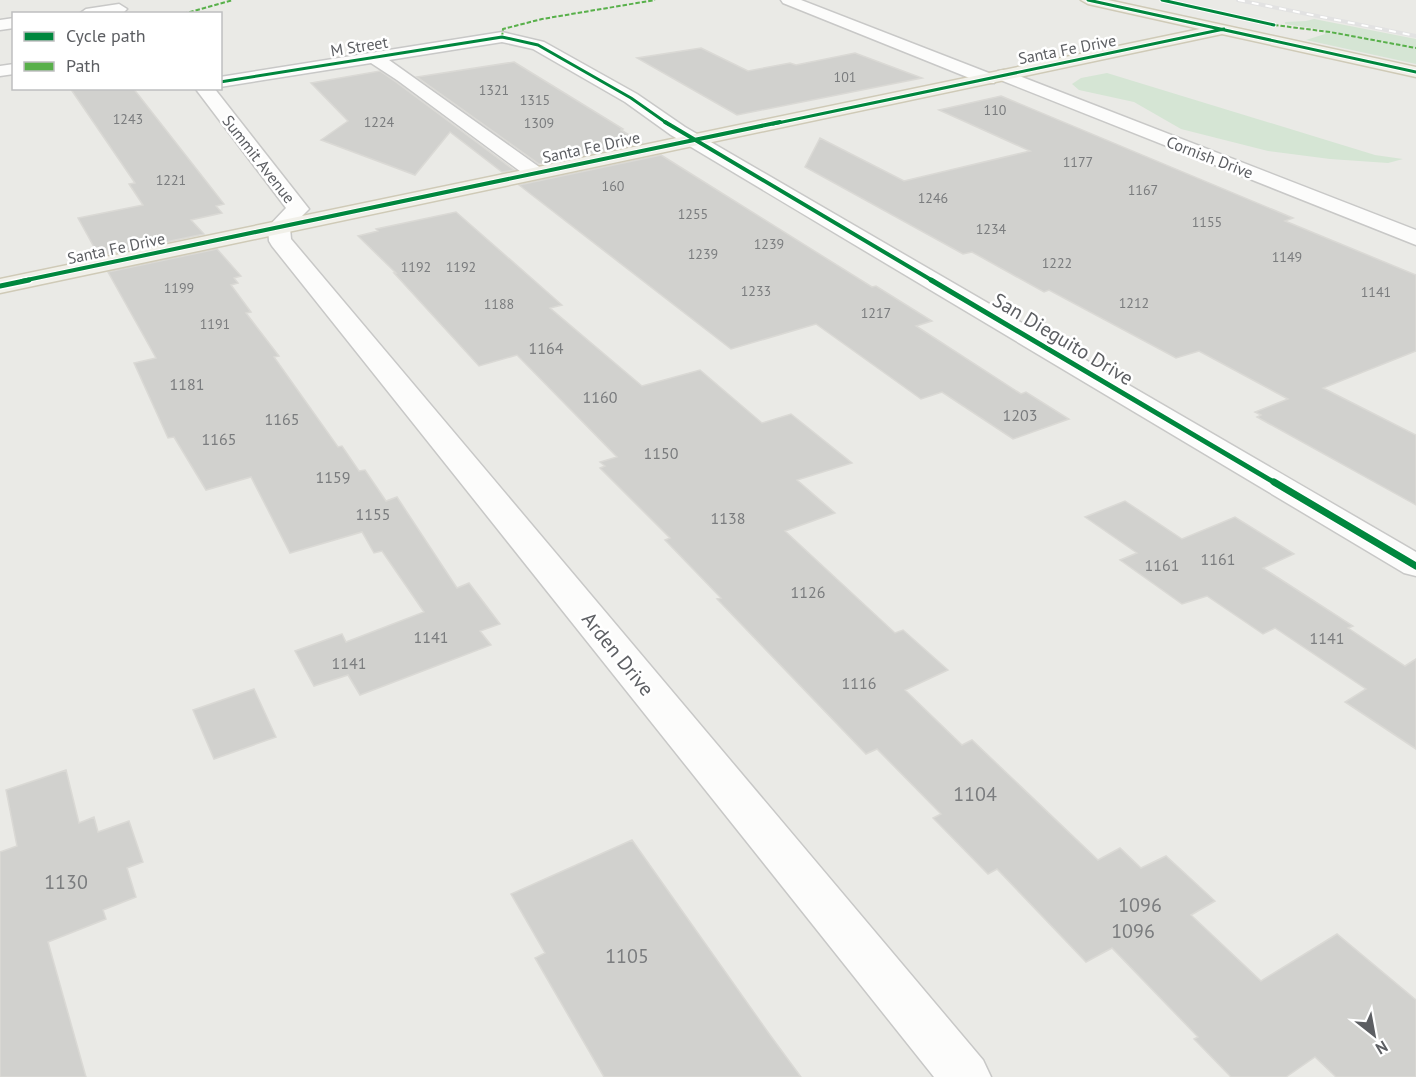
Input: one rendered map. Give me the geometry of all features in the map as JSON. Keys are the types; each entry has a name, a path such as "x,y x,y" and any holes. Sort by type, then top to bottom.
{"main road":[{"path":"1088,0 1416,72"},
{"name":"Santa Fe Drive","path":"0,286 1224,29"}],"street":[{"name":"Cornish Drive","path":"788,0 1416,238"},
{"path":"96,12 117,8"},
{"name":"M Street","path":"222,82 502,37"},
{"name":"San Dieguito Drive","path":"502,37 538,45 631,98 693,139 1416,566"},
{"path":"374,57 535,173"},
{"name":"Summit Avenue","path":"206,90 298,208 279,227"},
{"name":"Arden Drive","path":"279,227 280,241 965,1077"}],"green space":[{"path":"1314,19 1416,39 1416,64 1306,40 1325,34 1324,30 1285,24 1285,22"},
{"path":"1107,73 1375,155 1403,159 1388,163 1268,151 1181,129 1134,102 1079,90 1072,84 1081,78"}],"building":[{"path":"701,48 748,71 790,63 796,65 855,53 922,78 737,115 637,58"},
{"path":"514,62 642,143 539,164 417,77"},
{"path":"380,71 514,170 502,172 450,132 415,175 321,140 348,121 311,83"},
{"path":"71,90 135,90 224,204 216,206 222,213 191,220 204,234 99,256 78,218 143,205 129,184 135,183"},
{"path":"1001,96 1293,218 1285,221 1416,275 1416,351 1323,388 1416,435 1416,505 1257,417 1261,415 1255,412 1288,399 1199,351 1176,358 1049,290 1044,292 972,252 963,254 805,167 820,138 904,181 1030,151 939,110"},
{"path":"661,155 872,287 876,286 932,321 916,326 1021,394 1026,392 1069,419 1013,439 942,392 921,399 816,324 731,349 519,185"},
{"path":"456,212 562,305 550,308 642,386 700,370 762,423 791,414 852,463 797,480 835,513 785,531 895,633 903,630 948,670 905,690 962,745 972,740 1098,860 1120,848 1141,868 1166,856 1215,901 1191,915 1261,981 1337,934 1416,1000 1416,1077 1336,1077 1315,1057 1286,1077 1231,1077 1194,1039 1198,1037 1112,948 1086,962 997,869 988,874 933,818 941,814 877,749 866,754 717,599 721,598 665,540 670,538 600,468 605,466 600,462 617,457 517,355 479,366 394,273 396,273 358,236 378,231 376,229"},
{"path":"217,249 241,276 234,278 238,283 231,285 251,312 246,313 279,356 274,357 338,447 342,446 359,471 365,470 386,501 397,497 457,588 469,583 500,624 480,631 491,645 360,695 348,675 314,686 295,651 342,634 346,642 424,612 382,551 374,553 362,532 290,553 251,477 206,490 174,437 168,438 134,363 156,358 108,272"},
{"path":"1125,501 1182,539 1235,517 1294,554 1263,568 1353,626 1348,628 1405,666 1416,659 1416,749 1345,702 1366,689 1275,628 1263,634 1207,596 1182,604 1120,560 1137,553 1085,517"},
{"path":"254,689 276,737 214,759 193,710"},
{"path":"66,770 79,823 94,817 98,832 129,821 143,862 127,868 136,897 103,910 106,919 48,942 86,1077 0,1077 0,852 17,846 6,790"},
{"path":"632,840 801,1077 604,1077 535,958 545,953 511,894"}],"railway":[{"path":"1238,0 1416,36"}],"marked path":[{"path":"190,12 233,0"},
{"path":"502,37 503,29 542,19 655,0"},
{"path":"1274,25 1330,32 1416,48"}],"cycle path":[{"path":"1088,0 1416,72"},
{"path":"1162,0 1274,25"},
{"path":"0,286 1224,29"},
{"path":"222,82 502,37 538,45 631,98 678,131 1416,566"}]}
